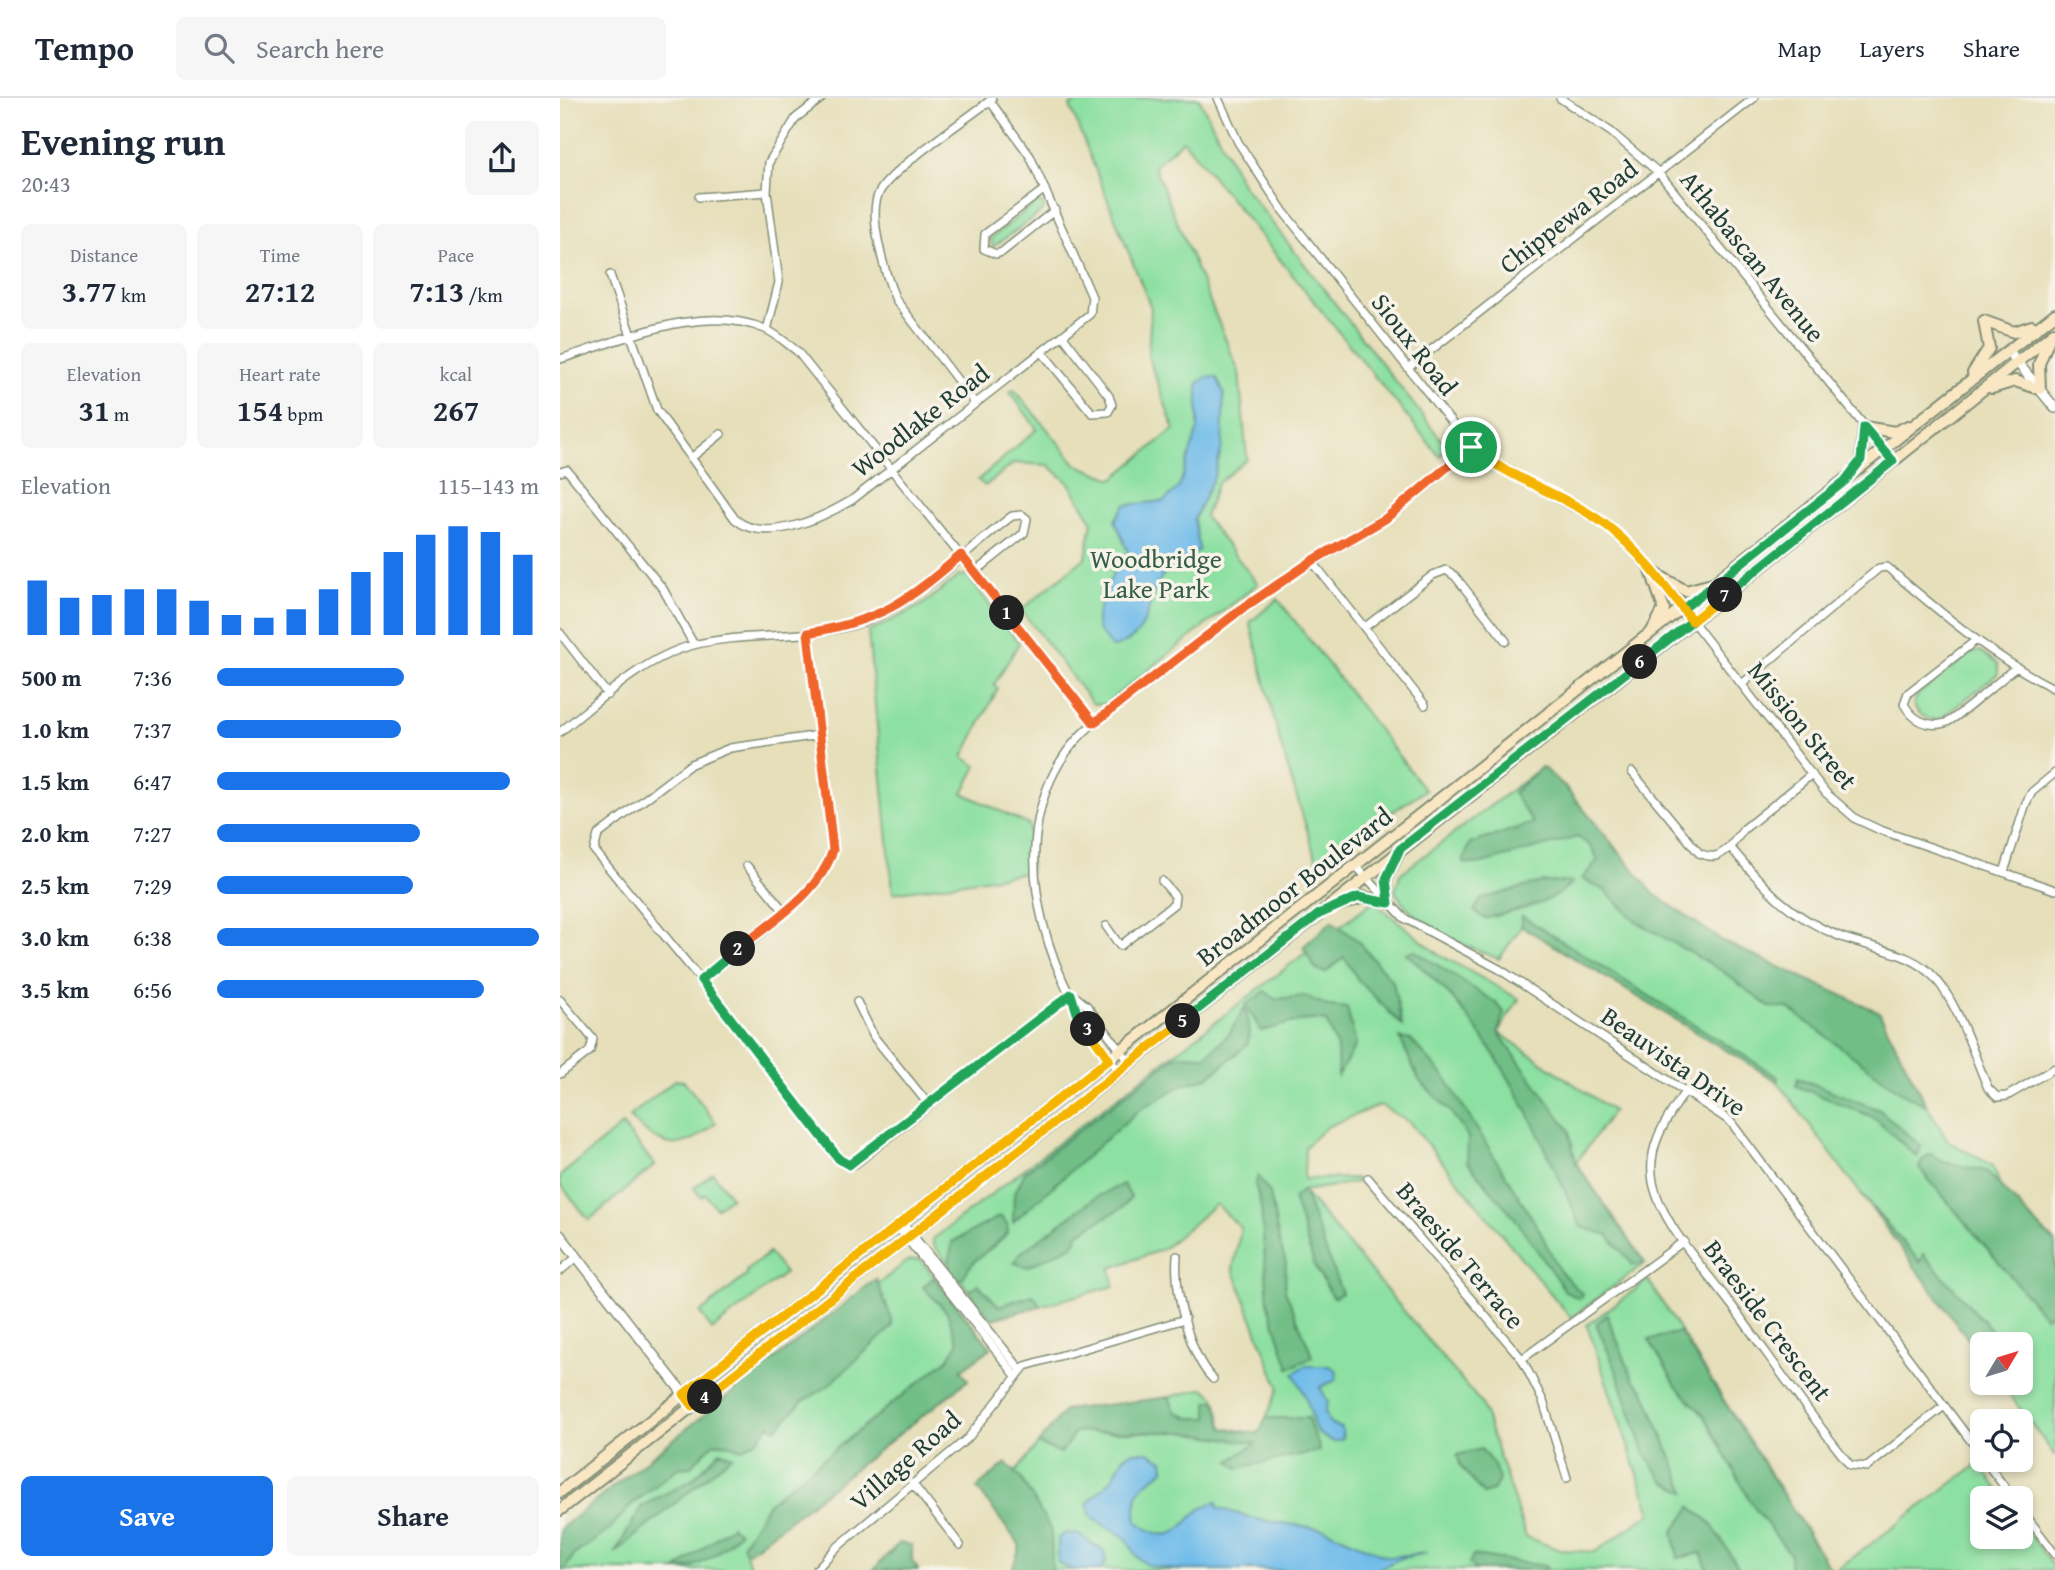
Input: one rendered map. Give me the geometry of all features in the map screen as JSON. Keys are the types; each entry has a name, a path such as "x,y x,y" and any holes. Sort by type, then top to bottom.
{"main road":[{"path":"1956,394 1987,354 1984,320 2007,331 2018,332 2055,313"},
{"name":"Broadmoor Boulevard","path":"560,1492 1641,643 2055,313"},
{"path":"1977,395 2010,381 2040,389 2039,364 2053,334"},
{"name":"Broadmoor Boulevard","path":"560,1510 1366,878 2053,334"},
{"path":"1845,481 1861,460 1864,427 1895,432 1919,422"},
{"path":"1651,570 1686,591 1712,584 1730,572"},
{"path":"1641,643 1659,621 1664,609 1651,570"},
{"path":"1319,914 1358,897 1389,903 1386,879 1400,849"}],"street":[{"path":"767,330 779,282 767,192 769,162 796,118 822,98"},
{"name":"Sioux Road","path":"1218,98 1238,142 1283,211 1471,447 1489,462 1604,523 1651,570 1692,621"},
{"name":"Athabascan Avenue","path":"1560,98 1611,132 1658,172 1893,461"},
{"name":"Chippewa Road","path":"1408,368 1754,98"},
{"path":"975,403 896,300 888,280 876,204 880,191 898,172 992,99"},
{"name":"Woodlake Road","path":"610,275 657,410 734,519 746,528 761,531 823,518 852,500 1090,314 1092,298 1055,210 1026,149 992,99"},
{"path":"1045,189 985,234 984,249 996,254 1002,251 1055,210"},
{"path":"699,197 767,192"},
{"path":"560,359 692,320 724,318 767,330 797,351 1094,723"},
{"path":"1042,352 1092,413 1108,412 1112,405 1109,396 1063,336"},
{"path":"2008,351 2055,408"},
{"path":"691,458 721,435"},
{"path":"1119,1071 1077,1013 1041,924 1036,891 1037,845 1044,799 1050,781 1069,749 1094,723 1239,611 1312,561 1385,519 1471,447"},
{"path":"560,472 567,470 663,589 694,645"},
{"path":"560,732 663,658 694,645 808,633 876,617 922,589 1012,516 1022,514 1027,519 1024,533 975,572"},
{"path":"1312,561 1425,705"},
{"path":"1742,684 1879,568 1887,568 1975,641 2015,668 2055,689"},
{"path":"1365,627 1433,575 1446,570 1455,576 1506,641"},
{"name":"Mission Street","path":"1692,621 1826,793 1856,819 1880,830 2055,890"},
{"path":"560,633 608,695"},
{"path":"701,980 785,911 828,867 833,850 808,633"},
{"path":"1975,641 1908,693 1904,704 1909,714 1924,724 1945,723 2015,668"},
{"path":"820,735 730,748 691,764 598,835 594,850 701,980 845,1163 855,1164 1071,994"},
{"path":"1632,772 1699,853 1710,858 1720,856 1744,829 1812,774"},
{"path":"2004,873 2026,803 2032,792 2055,773"},
{"path":"1730,847 1783,906 1838,936 1916,962 1929,972 1952,1005 1988,1088 1997,1097 2007,1096 2055,1068"},
{"path":"747,866 785,911"},
{"name":"Beauvista Drive","path":"1356,866 1404,918 1499,970 1686,1090 1739,1130 1970,1440"},
{"path":"1106,926 1120,946 1174,904 1175,896 1162,881"},
{"path":"1071,994 1087,1006 1130,1063"},
{"path":"560,1000 593,1039 590,1051 560,1074"},
{"path":"857,1002 874,1037 929,1105"},
{"name":"Braeside Crescent","path":"1686,1090 1658,1133 1652,1157 1652,1180 1657,1197 1684,1241 1850,1465 1867,1467 1944,1406"},
{"name":"Braeside Terrace","path":"1368,1178 1522,1359 1543,1401 1567,1478"},
{"path":"900,1224 1018,1373 1185,1319"},
{"path":"560,1235 693,1406"},
{"name":"Braeside Terrace","path":"1522,1359 1684,1241"},
{"path":"1177,1256 1176,1281 1185,1319 1199,1361 1213,1380"},
{"path":"560,1271 577,1257"},
{"name":"Village Road","path":"816,1570 835,1549 968,1438 1018,1373"},
{"path":"912,1483 960,1545"},
{"path":"2033,1525 2055,1554"}],"green space":[{"name":"Woodbridge Lake Park","path":"1082,98 1199,98 1242,184 1446,446 1440,457 1183,140 1154,166 1239,372 1247,459 1217,484 1205,517 1258,584 1105,704 1093,704 1021,610 1086,557 1092,521 1069,483 1048,465 1014,463 985,486 978,480 1037,429 1010,392 1014,389 1077,465 1113,479 1174,429 1148,356 1151,308 1070,106"},
{"path":"1037,202 1043,203 1044,210 993,247 991,238"},
{"path":"967,575 1019,643 994,685 998,688 963,757 977,766 963,793 1029,825 1030,872 893,893 868,632 922,605 959,576"},
{"path":"1278,599 1425,790 1317,862 1281,746 1250,622"},
{"path":"1980,651 1998,664 1998,674 1939,720 1920,714 1913,704 1918,694 1971,653"},
{"path":"1542,767 1642,897 1927,1106 1948,1141 1993,1166 2019,1239 2055,1263 2055,1456 2033,1426 2033,1409 2020,1409 2010,1395 2034,1395 2034,1332 1970,1332 1970,1341 1777,1081 1522,926 1499,959 1441,933 1427,925 1404,904 1395,891 1400,874"},
{"path":"1542,767 1565,787 1654,894 1726,943 1879,1012 1927,1106 1902,1093 1788,1008 1769,1007 1722,971 1637,922 1604,890 1582,879 1598,860 1590,846 1578,837 1478,864 1463,863 1469,844 1533,823 1513,793"},
{"path":"1542,882 1572,882 1544,902 1520,910 1485,919 1474,911 1481,899"},
{"path":"1373,901 1437,953 1519,999 1498,1032 1613,1111 1576,1163 1645,1263 1571,1318 1410,1123 1380,1105 1326,1127 1305,1147 1304,1179 1356,1178 1357,1182 1303,1191 1482,1404 1526,1537 1560,1550 1595,1552 1651,1513 1587,1325 1648,1280 1831,1570 1020,1570 1025,1546 991,1503 1065,1410 1158,1400 1204,1388 1215,1397 1223,1428 1259,1434 1279,1388 1233,1269 1241,1228 1216,1204 1163,1249 1111,1268 1114,1286 991,1319 933,1244 933,1239"},
{"path":"1522,916 1778,1077 1777,1081 1521,926"},
{"path":"1332,921 1357,940 1393,982 1402,1025 1358,980 1344,957 1325,973 1315,968 1303,947"},
{"path":"1414,950 1495,1002 1504,1012 1498,1032 1569,1130 1576,1163 1645,1263 1633,1265 1608,1235 1581,1227 1540,1137 1509,1079 1473,1024 1452,998 1406,953"},
{"path":"1265,991 1275,999 1305,996 1328,1006 1347,1008 1356,1044 1338,1076 1337,1048 1326,1021 1301,1021 1261,1031 1246,1005"},
{"path":"1245,1007 1250,1033 1247,1045 1207,1078 1183,1085 1139,1110 1013,1222 1014,1195 1025,1172 1177,1055 1206,1056 1229,1034"},
{"path":"1400,1038 1411,1040 1445,1077 1540,1231 1559,1270 1582,1294 1579,1299 1565,1291 1514,1217 1467,1162 1468,1137 1450,1111 1419,1080"},
{"path":"1798,1078 1880,1110 1921,1146 1917,1157 1873,1117 1796,1086"},
{"path":"675,1080 684,1081 716,1123 692,1140 681,1144 671,1144 651,1136 629,1117"},
{"path":"622,1125 655,1165 589,1220 560,1184 560,1176"},
{"path":"1931,1154 1943,1162 1986,1171 2055,1243 2055,1311 2045,1317 1919,1168 1922,1160"},
{"path":"713,1173 731,1197 716,1208 705,1194 701,1197 694,1188"},
{"path":"1258,1176 1270,1193 1286,1263 1285,1290 1313,1357 1289,1368 1268,1303 1261,1207 1255,1184"},
{"path":"1123,1184 1131,1197 1123,1207 1079,1233 1073,1245 1028,1267 1014,1263 1019,1254 1096,1197"},
{"path":"1303,1190 1342,1293 1333,1298 1315,1267 1293,1198"},
{"path":"1860,1193 1920,1262 1923,1254 1993,1332 1970,1332 1970,1342"},
{"path":"1000,1216 1007,1224 1008,1232 973,1263 963,1278 955,1280 948,1271 952,1242"},
{"path":"769,1253 785,1273 712,1330 700,1313 747,1275 746,1271"},
{"path":"920,1259 991,1348 961,1370 968,1380 746,1554 751,1570 560,1570 560,1537 907,1261"},
{"path":"934,1277 991,1348 961,1370 968,1380 746,1554 742,1545 768,1503 948,1359 958,1343 947,1312 923,1287"},
{"path":"876,1279 892,1320 892,1327 827,1387 802,1402 776,1429 770,1425 757,1440 742,1449 725,1443 713,1444 690,1467 678,1468 631,1505 608,1531 575,1554 564,1570 560,1570 560,1529"},
{"path":"978,1284 999,1306 1033,1295 1041,1306 991,1319 969,1291"},
{"path":"1607,1315 1633,1379 1643,1389 1686,1492 1664,1482 1645,1454 1615,1367 1596,1324"},
{"path":"1680,1332 1831,1570 1790,1570 1790,1554 1753,1506 1705,1417 1677,1387 1649,1340"},
{"path":"1169,1397 1175,1411 1189,1418 1208,1418 1208,1402 1216,1400 1223,1428 1258,1434 1266,1418 1309,1418 1319,1451 1238,1468 1230,1461 1256,1443 1183,1432 1075,1432 1061,1453 1038,1444 1065,1410"},
{"path":"1481,1449 1494,1465 1499,1480 1493,1491 1483,1494 1461,1467 1457,1455"},
{"path":"720,1451 732,1456 615,1553 642,1506 692,1480"},
{"path":"1006,1463 1021,1478 1051,1530 1052,1570 1012,1570 1020,1546 977,1488"},
{"path":"1970,1470 1970,1472 1985,1472 1995,1486 1970,1486 1970,1549 2033,1549 2033,1538 2055,1570 1836,1570"},
{"path":"1691,1507 1710,1522 1740,1570 1708,1570 1701,1553 1678,1558 1673,1532"},
{"path":"731,1526 739,1532 719,1551 693,1566 676,1570"},
{"path":"899,1543 912,1545 912,1560 918,1570 873,1570"},
{"path":"1473,1555 1545,1566 1547,1570 1476,1570 1469,1564"}],"water":[{"path":"1207,377 1217,378 1224,393 1222,447 1214,477 1194,519 1199,550 1166,571 1156,586 1146,617 1136,635 1112,648 1097,628 1097,615 1117,562 1125,560 1128,552 1115,520 1125,505 1164,501 1179,487 1198,429 1198,383"},
{"path":"1305,1366 1330,1366 1337,1371 1336,1380 1320,1387 1328,1402 1325,1411 1330,1424 1342,1428 1343,1439 1334,1442 1317,1431 1307,1400 1294,1373"},
{"path":"1132,1452 1148,1452 1163,1460 1164,1470 1143,1486 1137,1496 1137,1522 1152,1532 1164,1535 1174,1533 1197,1512 1217,1502 1218,1508 1259,1520 1324,1529 1388,1557 1427,1553 1401,1558 1376,1570 1176,1570 1147,1565 1137,1557 1126,1538 1092,1518 1087,1504 1112,1479 1123,1458"},
{"path":"1065,1533 1078,1534 1103,1551 1106,1561 1100,1570 1073,1570 1058,1563 1058,1538"}],"route":[{"path":"1471,447 1411,500 1385,519 1312,561 1239,611 1094,723 961,555 922,589 876,617 852,625 808,633 833,850 828,867 785,911 701,980 839,1159 849,1165 855,1164 1071,994 1077,1013 1109,1059 684,1394 693,1406 1319,914 1358,897 1389,903 1386,879 1400,849 1692,621 1683,609 1845,481 1858,467 1864,427 1893,461 1692,621 1620,536 1604,523 1489,462 1471,447"}]}
